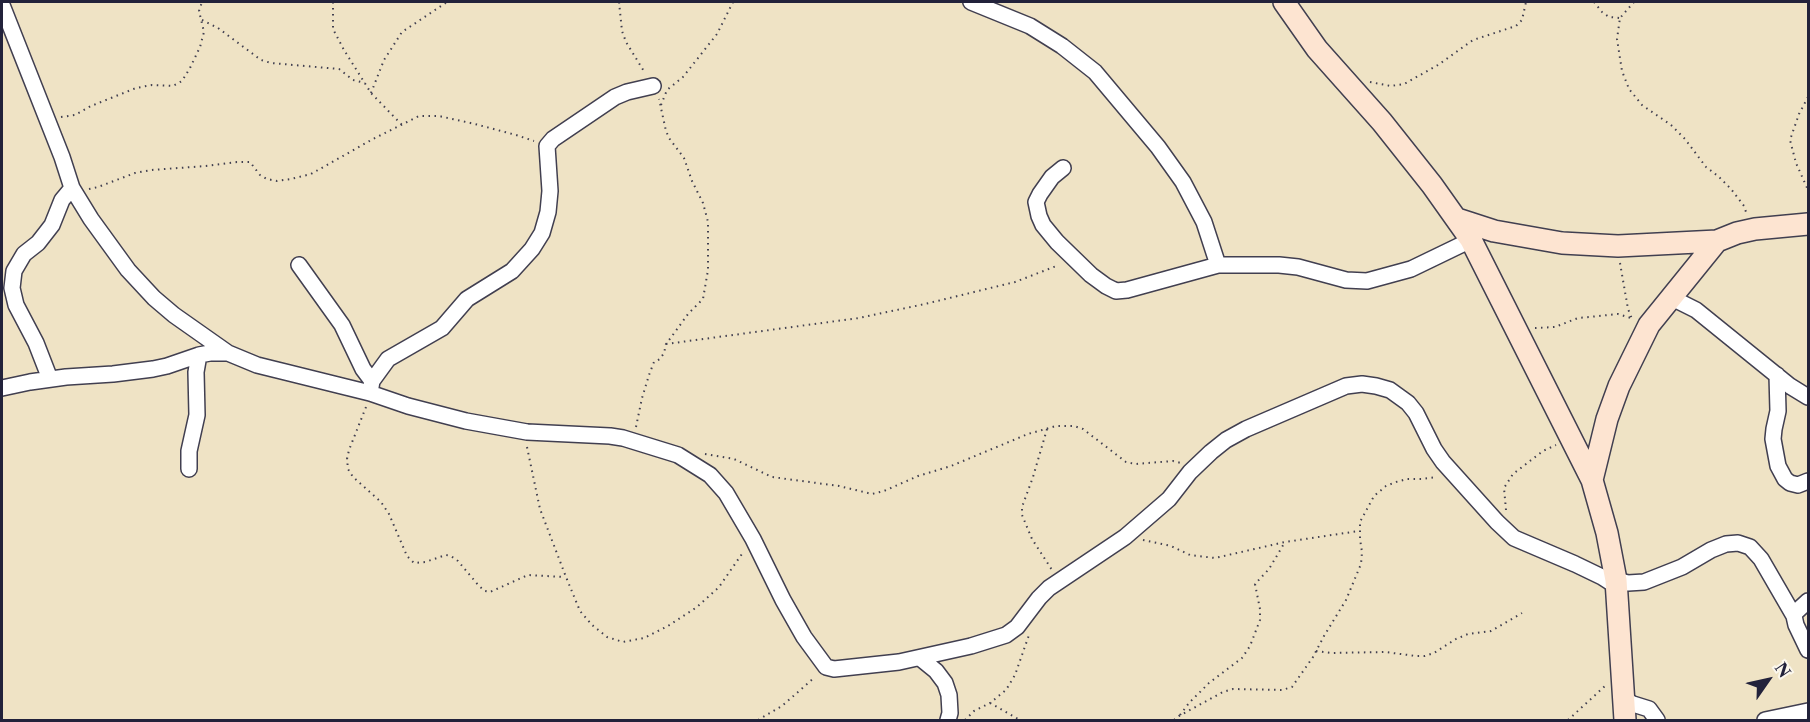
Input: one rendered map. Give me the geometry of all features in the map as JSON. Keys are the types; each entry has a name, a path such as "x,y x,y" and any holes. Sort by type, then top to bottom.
{"street":[{"path":"971,2 1030,26 1062,46 1095,72 1158,147 1183,182 1204,222 1218,265"},
{"path":"1285,2 1317,49 1382,122 1432,185 1471,240 1592,480 1607,533 1616,583 1625,720"},
{"path":"2,5 72,188 91,219 140,285 174,315 228,353 257,364 371,387 408,406 466,421 526,432 610,436 678,455 710,475 726,493 753,539 804,637 826,667 834,669 899,662 995,640 1017,627 1049,588 1125,537 1168,499 1211,452 1246,429 1346,386 1362,384 1390,390 1408,403 1416,413 1434,449 1451,472 1515,538 1616,583 1644,582 1682,567 1726,544 1738,543 1750,547 1761,559 1794,616 1796,625 1809,650"},
{"path":"371,387 388,359 442,328 467,299 512,271 532,249 542,233 548,212 550,191 547,146 560,134 615,97 653,86"},
{"path":"1063,168 1052,177 1040,194 1036,202 1038,216 1057,242 1091,275 1116,291 1218,265 1298,267 1346,280 1367,281 1411,269 1471,240"},
{"path":"50,379 36,343 16,305 12,288 14,271 19,262 52,225 62,200 72,188"},
{"path":"1457,219 1494,231 1562,243 1618,246 1717,241"},
{"path":"1592,480 1607,419 1619,386 1649,325 1717,241 1725,236 1742,232 1809,224"},
{"path":"299,265 342,325 371,387"},
{"path":"1670,297 1696,310 1790,386 1809,397"},
{"path":"2,388 50,379 153,369 210,352 228,353"},
{"path":"189,469 189,451 197,415 196,372 199,355"},
{"path":"1777,375 1778,411 1773,439 1778,465 1785,479 1790,483 1798,485 1809,481"},
{"path":"1794,616 1809,601"},
{"path":"920,658 936,671 945,683 949,695 948,720"},
{"path":"1624,699 1649,709 1657,720"},
{"path":"1765,720 1809,711"}],"path":[{"path":"46,120 75,115 90,106 136,88 152,85 173,86 182,81 200,47 204,32 199,11 202,2"},
{"path":"333,2 333,29 371,93 402,125"},
{"path":"371,93 384,60 402,32 447,2"},
{"path":"619,2 622,31 626,42 653,86 661,105 669,138 684,158 703,203 708,222 708,270 703,299 688,314 666,344 660,359 654,362 637,422 635,442"},
{"path":"661,105 667,90 683,77 717,34 733,2"},
{"path":"1344,78 1391,86 1404,84 1438,65 1473,40 1516,26 1522,20 1526,2"},
{"path":"1594,2 1609,17 1620,18"},
{"path":"1634,2 1620,18 1617,39 1622,71 1629,89 1642,105 1671,125 1706,167 1738,197 1746,212 1742,232"},
{"path":"202,20 218,28 261,60 271,63 339,69 353,80 364,83"},
{"path":"1809,97 1799,114 1790,140 1796,163 1809,190"},
{"path":"72,188 98,187 135,173 151,170 237,162 250,162 260,175 267,179 277,181 291,179 311,174 419,116 439,116 516,135 547,146"},
{"path":"1618,246 1628,309 1631,318 1644,336"},
{"path":"666,344 859,318 1015,282 1074,258"},
{"path":"1518,333 1560,326 1589,316 1618,314 1631,318"},
{"path":"371,387 366,410 349,450 348,469 353,477 381,502 389,514 406,556 414,563 446,555 451,556 479,586 490,592 528,575 566,578"},
{"path":"678,455 708,454 734,459 772,477 839,486 872,494 951,466 1028,434 1056,426 1074,426 1083,429 1126,462 1135,464 1173,461 1197,466"},
{"path":"1047,429 1022,507 1022,515 1040,553 1059,581"},
{"path":"526,432 527,450 540,509 566,578 580,611 607,637 623,642 644,638 697,607 719,587 753,539"},
{"path":"1515,538 1503,497 1507,482 1513,474 1543,451 1571,438"},
{"path":"1174,720 1214,696 1233,689 1288,689 1298,680 1346,600 1361,564 1360,522 1374,496 1386,486 1407,479 1422,479 1451,472"},
{"path":"1125,537 1171,546 1190,555 1215,558 1286,542 1359,531"},
{"path":"1179,716 1209,683 1242,658 1250,646 1260,620 1255,584 1269,569 1286,542"},
{"path":"965,720 974,711 990,703 1006,690 1015,675 1031,629 1027,612"},
{"path":"1316,651 1385,652 1425,656 1468,634 1491,631 1522,613"},
{"path":"758,720 782,706 826,667"},
{"path":"1568,720 1622,672"},
{"path":"990,703 1020,720"}]}
